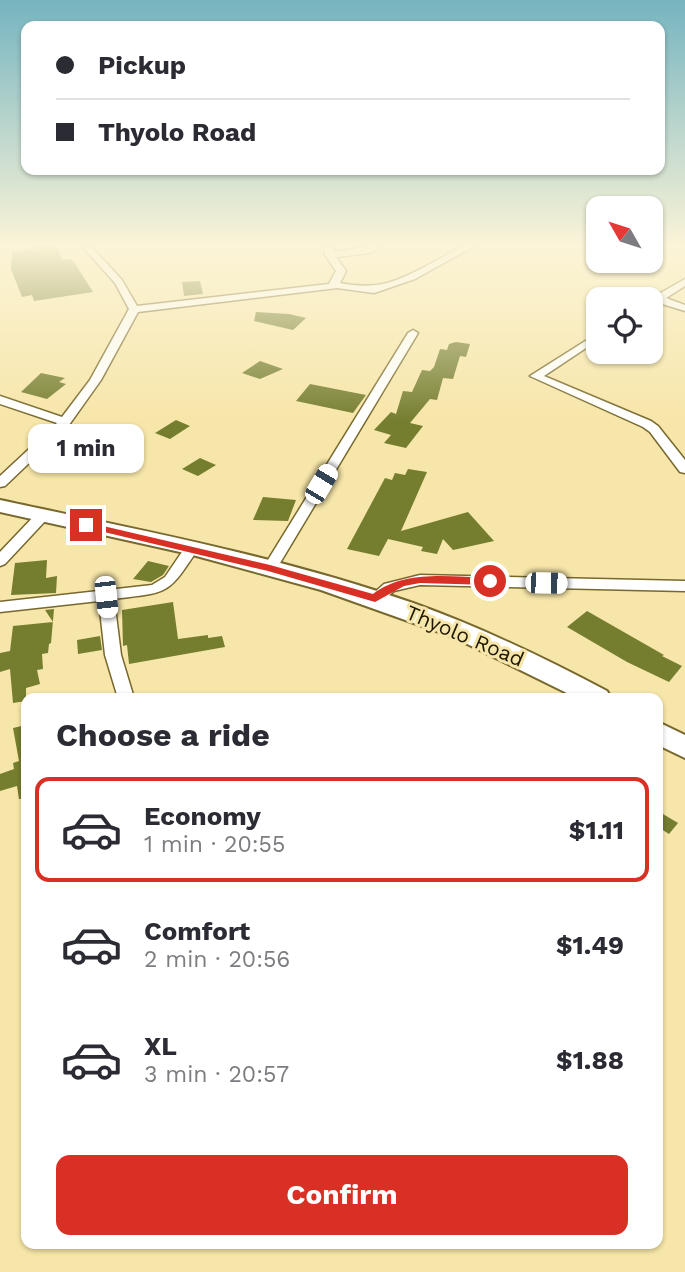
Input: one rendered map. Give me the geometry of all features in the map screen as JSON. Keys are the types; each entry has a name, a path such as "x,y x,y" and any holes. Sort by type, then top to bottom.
{"highway":[{"name":"Thyolo Road","path":"0,506 270,568 375,598 470,636 588,693"},
{"path":"663,735 685,748"}],"street":[{"path":"131,303 134,309"},
{"path":"134,309 187,303"},
{"path":"665,303 685,308"},
{"path":"0,483 65,422 95,380 134,309"},
{"path":"270,568 414,332"},
{"path":"586,344 536,376 647,424 683,463"},
{"path":"0,400 65,422"},
{"path":"0,561 42,516"},
{"path":"0,607 106,597 164,586 191,549"},
{"path":"375,598 389,587 420,580 685,586"},
{"path":"106,597 113,655 124,693"}],"building":[{"path":"256,312 306,318 293,330 254,321"},
{"path":"449,344 470,344 466,357 460,356 453,379 443,378 437,400 430,399 410,423 423,426 406,448 384,443 391,435 374,430 391,412 396,414 403,391 412,392 422,370 430,371 434,367 440,349 447,350"},
{"path":"260,361 283,369 260,379 242,373"},
{"path":"41,373 65,378 59,382 66,384 47,399 21,392"},
{"path":"310,384 366,395 353,413 296,401"},
{"path":"176,420 190,426 170,439 155,433"},
{"path":"200,458 216,465 198,476 182,469"},
{"path":"408,469 427,472 401,531 468,512 494,541 453,550 443,539 437,554 421,551 423,547 388,539 379,556 347,549 385,478 392,480 395,473 405,475"},
{"path":"263,497 296,500 288,521 253,520"},
{"path":"47,560 46,578 57,576 56,593 11,595 15,563"},
{"path":"148,561 169,566 163,575 151,582 133,579"},
{"path":"173,602 178,639 222,636 225,647 129,664 127,645 123,646 122,610"},
{"path":"54,609 53,622 45,610"},
{"path":"587,611 682,666 669,682 627,662 567,627"},
{"path":"53,622 48,653 42,654 43,669 37,670 40,684 26,688 26,693 21,693 21,702 13,703 10,669 0,672 0,653 10,651 13,626"},
{"path":"100,636 102,650 78,654 77,640"},
{"path":"21,726 21,799 17,786 0,791 0,774 14,769 13,763 19,761 13,728"},
{"path":"663,814 678,823 669,834 663,830"}],"route":[{"path":"86,525 270,568 375,598 389,587 420,580 490,581"}]}
